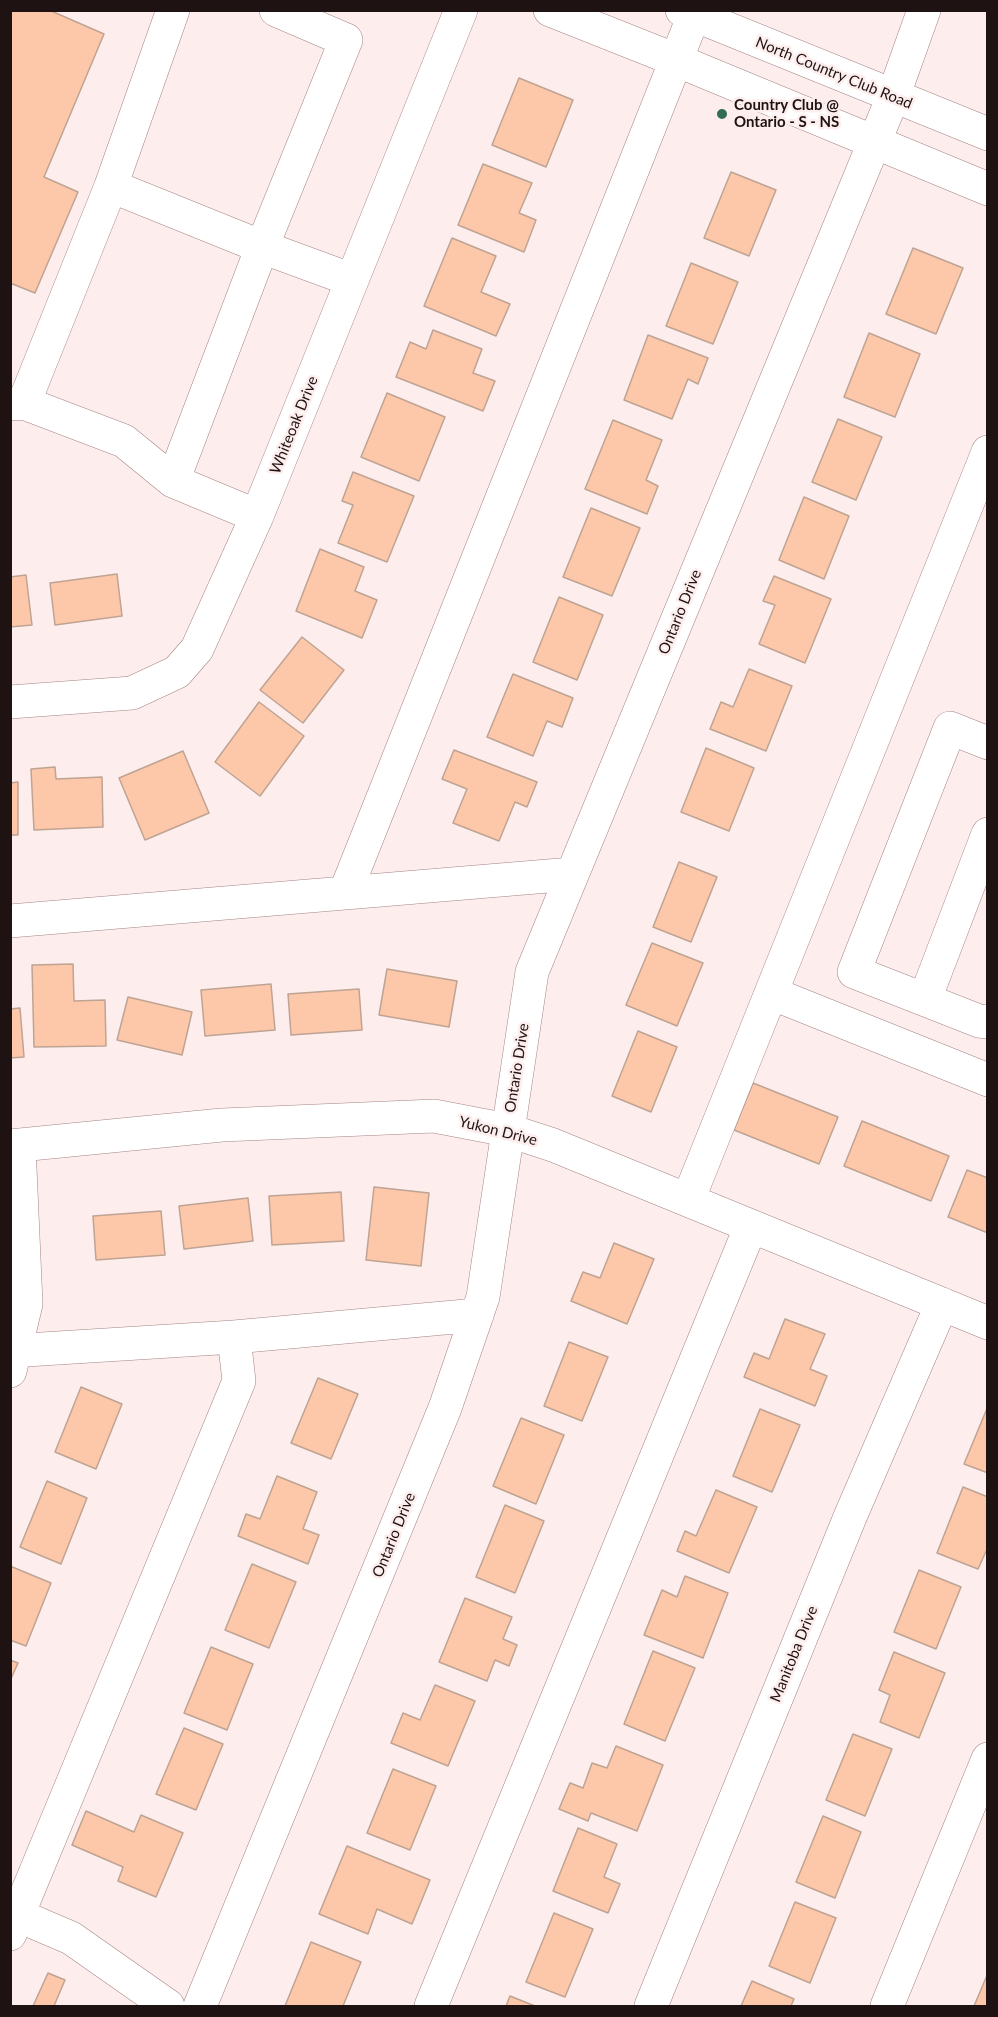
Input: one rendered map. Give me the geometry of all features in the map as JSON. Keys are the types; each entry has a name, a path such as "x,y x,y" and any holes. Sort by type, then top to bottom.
{"street":[{"path":"173,10 111,186 17,404 124,441 173,481 257,516"},
{"path":"173,481 262,247 346,40 276,10"},
{"name":"Whiteoak Drive","path":"10,702 132,693 177,672 197,649 257,516 461,10"},
{"path":"550,10 987,189"},
{"name":"Ontario Drive","path":"200,2007 445,1408 483,1297 532,972 893,97 924,10"},
{"path":"345,893 676,60 690,12"},
{"name":"North Country Club Road","path":"690,12 987,134"},
{"path":"111,186 262,247 352,280"},
{"path":"688,1200 987,452"},
{"path":"987,743 950,728 854,972 978,1021 987,1022"},
{"path":"925,999 987,834"},
{"path":"10,921 572,874"},
{"path":"771,993 987,1080"},
{"name":"Yukon Drive","path":"15,1145 222,1125 434,1116 507,1130 553,1145 987,1323"},
{"path":"15,1145 26,1304 12,1358 477,1314"},
{"path":"431,2007 751,1226"},
{"name":"Manitoba Drive","path":"651,2007 850,1516 942,1304"},
{"path":"168,2007 71,1938 13,1921 239,1381 234,1337"},
{"path":"887,2007 987,1759"}],"building":[{"path":"10,10 49,10 104,34 44,177 78,192 35,293 10,283"},
{"path":"519,78 573,100 546,167 492,145"},
{"path":"483,164 532,183 519,213 536,220 524,252 458,225"},
{"path":"731,172 776,190 749,256 704,238"},
{"path":"452,238 496,256 481,292 510,304 496,336 424,306"},
{"path":"913,248 963,268 936,334 886,314"},
{"path":"691,263 738,282 713,344 666,326"},
{"path":"433,330 482,349 473,373 495,381 483,411 396,377 410,342 426,349"},
{"path":"869,333 920,354 895,417 844,397"},
{"path":"648,335 708,358 698,384 688,379 672,419 624,400"},
{"path":"387,393 445,417 419,481 361,457"},
{"path":"838,419 882,437 856,500 812,482"},
{"path":"613,420 662,440 646,480 658,486 647,514 585,489"},
{"path":"353,472 414,496 387,562 338,543 353,505 342,501"},
{"path":"804,497 849,516 824,579 779,560"},
{"path":"591,508 640,528 612,596 563,577"},
{"path":"320,549 364,567 355,591 377,600 362,638 296,611"},
{"path":"117,574 122,616 55,625 50,583"},
{"path":"26,575 32,625 10,627 10,577"},
{"path":"774,576 831,599 805,663 759,644 775,605 763,601"},
{"path":"559,597 603,615 577,680 533,662"},
{"path":"302,637 344,670 303,723 260,690"},
{"path":"749,669 792,686 766,751 710,729 721,702 733,707"},
{"path":"513,674 573,698 562,727 547,721 533,756 487,737"},
{"path":"259,702 304,736 260,796 215,762"},
{"path":"706,748 754,768 729,831 681,812"},
{"path":"454,750 537,782 527,807 515,802 499,841 453,823 467,789 442,779"},
{"path":"183,751 209,813 145,840 119,778"},
{"path":"55,767 56,779 102,777 103,827 34,830 31,769"},
{"path":"18,782 18,835 10,835 10,783"},
{"path":"679,862 717,877 691,942 653,927"},
{"path":"652,943 703,963 677,1026 626,1005"},
{"path":"73,964 74,1001 105,1000 106,1046 34,1047 32,965"},
{"path":"387,969 457,981 449,1027 379,1015"},
{"path":"271,984 275,1030 205,1036 201,990"},
{"path":"359,989 362,1030 291,1035 288,994"},
{"path":"128,997 192,1012 182,1055 117,1040"},
{"path":"20,1008 24,1057 10,1058 10,1009"},
{"path":"638,1031 677,1047 651,1112 612,1096"},
{"path":"753,1083 838,1117 819,1164 734,1130"},
{"path":"862,1121 949,1156 931,1201 844,1166"},
{"path":"967,1170 988,1178 988,1233 948,1217"},
{"path":"374,1187 429,1193 421,1266 366,1260"},
{"path":"341,1192 344,1241 272,1245 269,1196"},
{"path":"248,1198 253,1241 184,1249 179,1206"},
{"path":"161,1211 165,1255 96,1260 93,1216"},
{"path":"614,1243 654,1259 627,1324 571,1301 583,1272 600,1278"},
{"path":"785,1319 825,1334 810,1369 827,1376 815,1406 744,1377 754,1353 769,1359"},
{"path":"569,1342 608,1357 582,1421 544,1406"},
{"path":"318,1378 358,1394 331,1459 291,1443"},
{"path":"81,1387 122,1404 96,1469 55,1452"},
{"path":"988,1406 988,1473 964,1464"},
{"path":"760,1409 800,1425 772,1492 733,1476"},
{"path":"521,1418 564,1435 536,1504 493,1486"},
{"path":"277,1476 317,1492 303,1529 319,1535 308,1564 238,1536 246,1514 260,1519"},
{"path":"47,1481 87,1498 61,1564 20,1547"},
{"path":"963,1487 988,1497 988,1547 978,1569 937,1553"},
{"path":"716,1490 757,1507 729,1573 677,1551 685,1531 696,1536"},
{"path":"505,1505 544,1521 515,1593 476,1577"},
{"path":"252,1564 296,1582 269,1648 225,1630"},
{"path":"10,1566 51,1583 26,1646 10,1640"},
{"path":"919,1570 961,1587 936,1649 894,1632"},
{"path":"685,1576 728,1593 703,1658 644,1635 662,1590 677,1597"},
{"path":"465,1598 512,1617 503,1639 517,1645 509,1666 495,1660 487,1681 439,1662"},
{"path":"211,1647 253,1664 227,1730 184,1713"},
{"path":"653,1651 695,1668 665,1741 624,1724"},
{"path":"894,1652 945,1673 919,1738 880,1722 890,1695 879,1690"},
{"path":"10,1660 18,1663 10,1681"},
{"path":"435,1685 475,1701 448,1766 391,1743 403,1713 420,1720"},
{"path":"184,1728 223,1744 196,1810 156,1794"},
{"path":"853,1734 892,1749 865,1816 826,1800"},
{"path":"616,1746 663,1765 637,1831 591,1813 588,1821 559,1809 570,1783 583,1788 592,1763 607,1768"},
{"path":"393,1769 436,1786 410,1850 367,1833"},
{"path":"86,1811 134,1832 141,1815 183,1833 156,1897 118,1881 123,1867 72,1845"},
{"path":"823,1816 861,1832 835,1898 796,1882"},
{"path":"578,1828 617,1844 604,1877 620,1884 608,1913 553,1891"},
{"path":"347,1846 430,1880 412,1924 377,1909 368,1934 319,1914"},
{"path":"795,1902 836,1918 810,1983 769,1966"},
{"path":"554,1913 593,1929 565,1997 526,1982"},
{"path":"311,1942 361,1962 343,2006 285,2006"},
{"path":"48,1973 65,1980 54,2006 33,2006"},
{"path":"988,1973 988,2006 974,2006"},
{"path":"752,1981 794,1999 791,2006 741,2006"},
{"path":"510,1996 535,2006 506,2006"}],"place":[{"name":"Country Club @ Ontario - S - NS","path":"722,114"}]}
